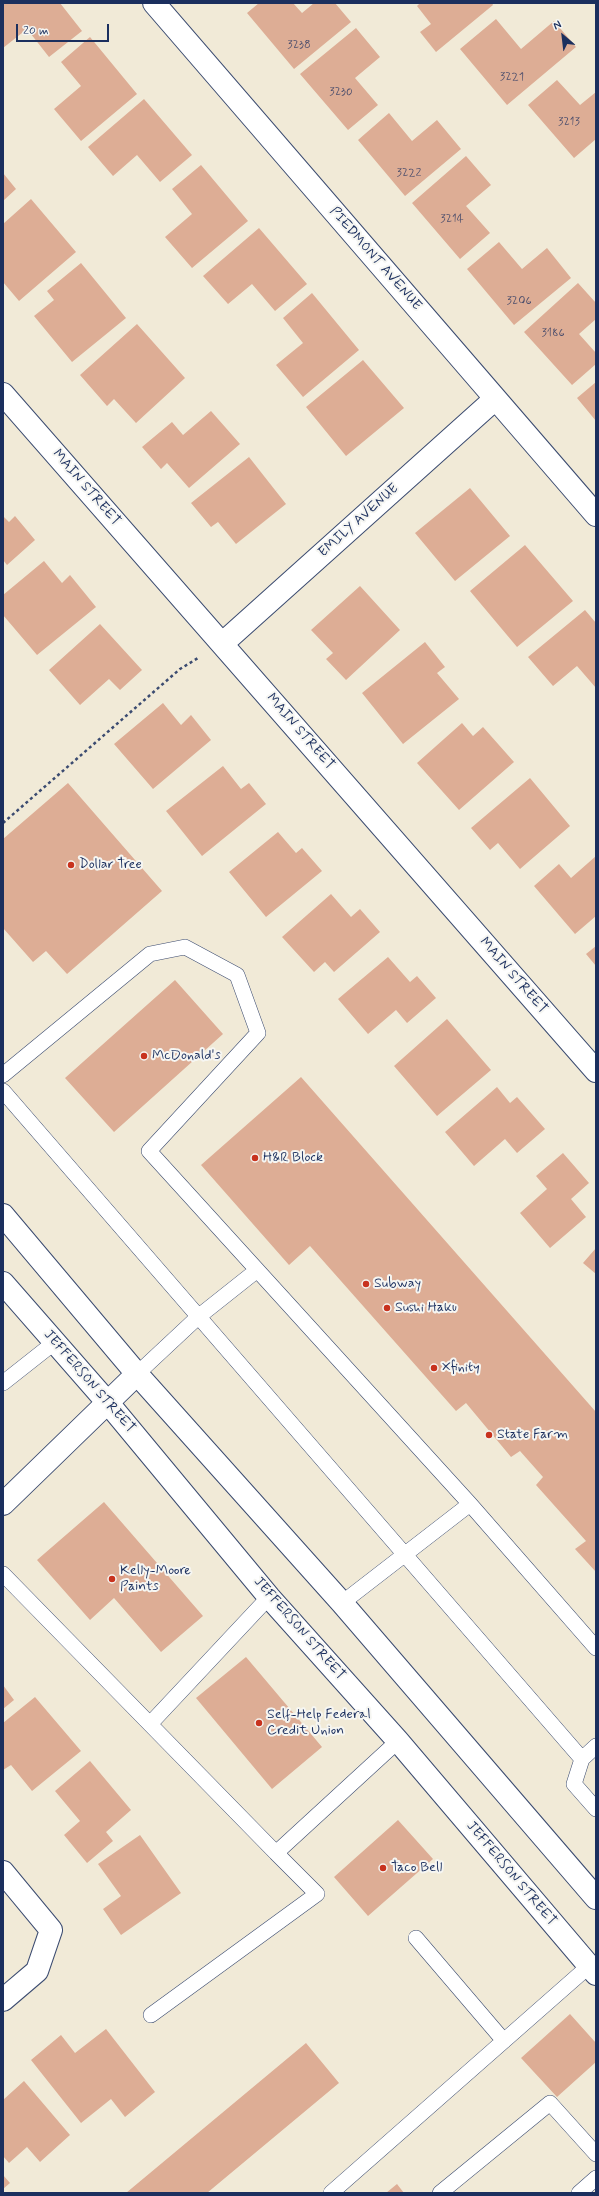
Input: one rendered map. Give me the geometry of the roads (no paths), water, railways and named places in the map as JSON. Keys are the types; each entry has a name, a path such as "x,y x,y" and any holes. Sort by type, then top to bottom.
{"street":[{"name":"PIEDMONT AVENUE","path":"154,3 596,515"},
{"name":"MAIN STREET","path":"3,394 223,643 596,1072"},
{"name":"EMILY AVENUE","path":"223,643 495,399"},
{"path":"3,1215 137,1374 342,1602 596,1898"},
{"name":"JEFFERSON STREET","path":"3,1283 108,1403 270,1597 398,1741 593,1970"},
{"path":"3,1504 137,1374"},
{"path":"3,1872 51,1930 36,1971 3,2000"}],"lane":[{"path":"3,1075 150,954 185,947 237,975 258,1033 149,1151 256,1271 470,1504 596,1648"},
{"path":"3,1091 582,1759"},
{"path":"137,1374 198,1317 256,1271"},
{"path":"3,1382 55,1342"},
{"path":"342,1602 470,1504"},
{"path":"3,1574 317,1894 151,2016"},
{"path":"150,1724 270,1597"},
{"path":"276,1853 398,1741"},
{"path":"596,1746 582,1759 574,1784 596,1809"},
{"path":"416,1938 504,2041"},
{"path":"331,2193 504,2041 593,1970"},
{"path":"440,2193 550,2103 596,2154"},
{"path":"579,2193 596,2178"}],"place":[{"name":"Dollar Tree","path":"71,865"},
{"name":"McDonald's","path":"144,1056"},
{"name":"H&R Block","path":"255,1158"},
{"name":"Subway","path":"366,1284"},
{"name":"Sushi Haku","path":"387,1308"},
{"name":"Xfinity","path":"434,1368"},
{"name":"State Farm","path":"489,1435"},
{"name":"Kelly-Moore Paints","path":"112,1579"},
{"name":"Self-Help Federal Credit Union","path":"259,1723"},
{"name":"Taco Bell","path":"383,1868"}]}
